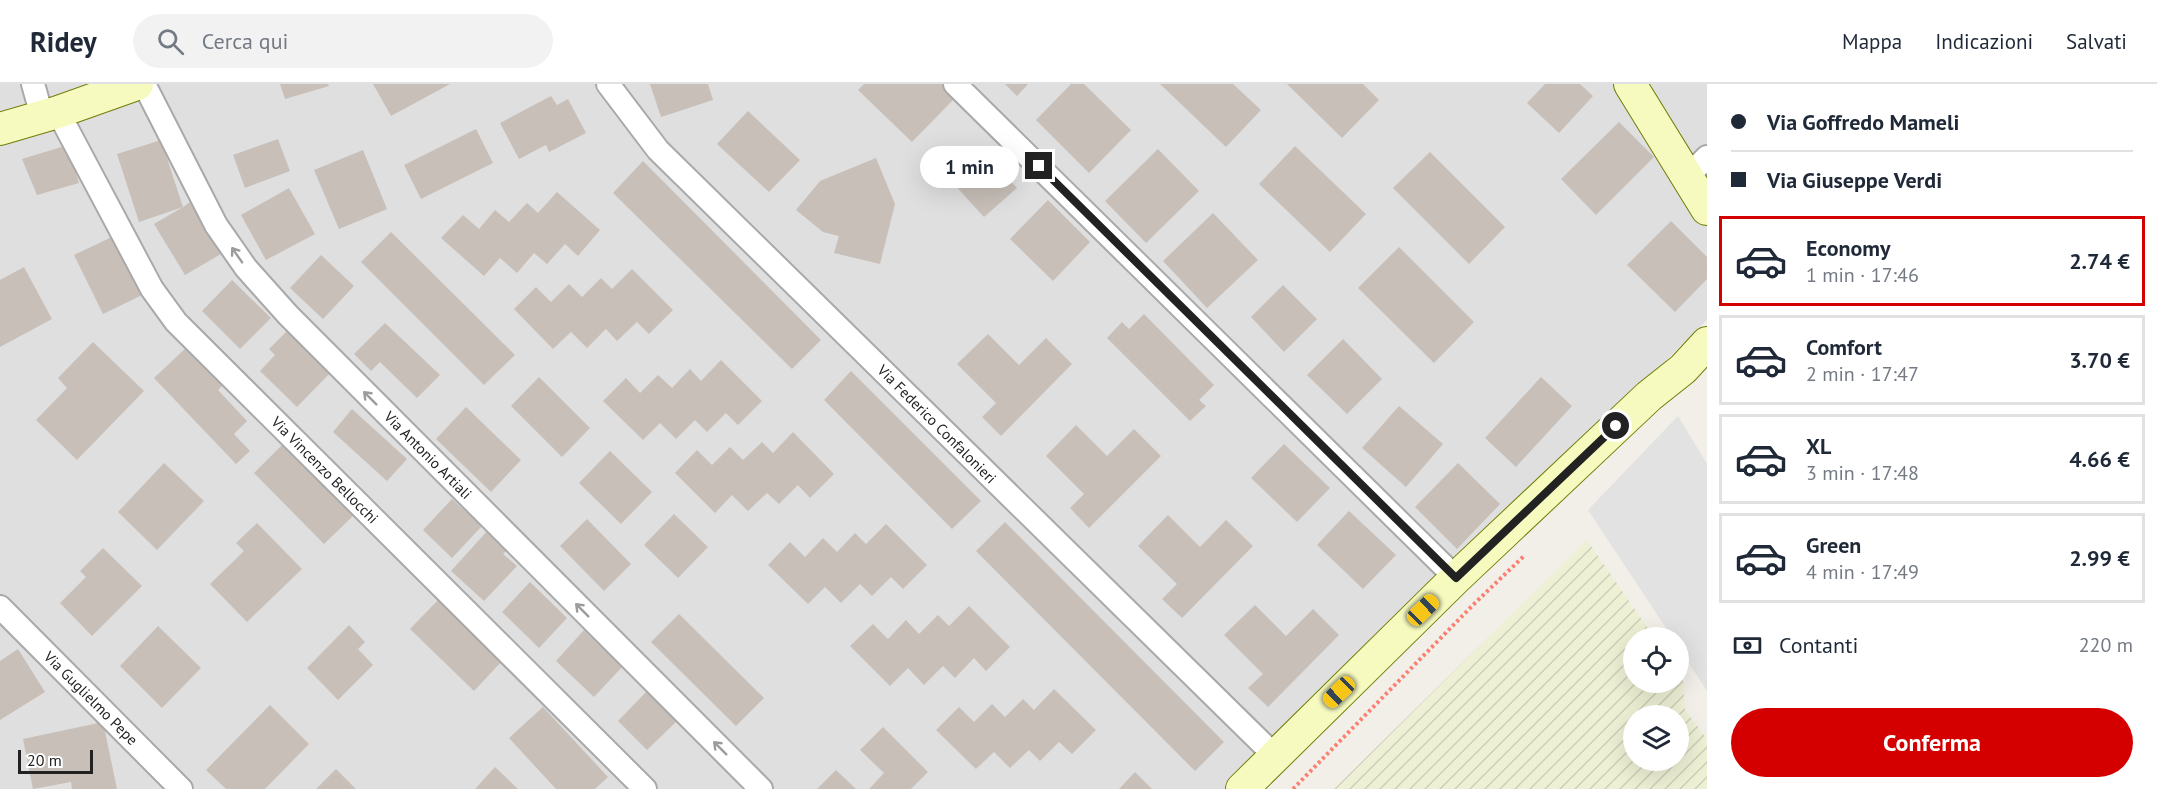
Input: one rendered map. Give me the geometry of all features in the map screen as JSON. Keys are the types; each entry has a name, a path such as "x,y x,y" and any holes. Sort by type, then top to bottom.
{"street":[{"name":"Via Vincenzo Bellocchi","path":"33,84 152,289 177,322 645,789"},
{"path":"0,129 137,84"},
{"name":"Via Antonio Artiali","path":"144,84 216,225 253,276 288,315 761,789"},
{"name":"Via Federico Confalonieri","path":"609,84 658,150 1275,756"},
{"path":"956,84 1456,578"},
{"path":"1630,84 1697,167 1707,209"},
{"path":"1242,789 1456,578 1649,396 1695,365 1707,344"},
{"name":"Via Guglielmo Pepe","path":"0,607 181,789"}],"path":[{"path":"1293,789 1533,547"}],"shaded area":[{"path":"0,84 1707,84 1707,320 1228,789 0,789"},
{"path":"1678,416 1707,464 1707,691 1689,663 1689,627 1665,627 1588,510"}],"green space":[{"path":"1587,540 1647,627 1623,627 1623,693 1684,693 1685,705 1623,705 1623,771 1689,771 1689,715 1707,739 1707,789 1334,789"}],"building":[{"path":"280,84 328,84 329,86 285,99"},
{"path":"373,84 450,84 391,116"},
{"path":"650,84 708,84 713,100 661,117"},
{"path":"864,84 941,84 955,98 912,142 858,90"},
{"path":"1005,84 1028,84 1017,96"},
{"path":"1071,84 1084,84 1131,130 1089,173 1036,120"},
{"path":"1160,84 1233,84 1261,110 1226,147"},
{"path":"1287,84 1363,84 1379,100 1342,138"},
{"path":"1545,84 1580,84 1593,96 1559,133 1527,103"},
{"path":"551,96 557,105 568,99 586,133 549,152 546,145 519,159 500,123"},
{"path":"748,111 800,160 769,192 717,144"},
{"path":"1619,122 1654,157 1596,215 1561,179"},
{"path":"476,129 493,163 421,199 404,165"},
{"path":"278,139 290,171 245,188 233,155"},
{"path":"161,140 183,207 139,222 117,154"},
{"path":"68,145 79,183 37,195 22,159"},
{"path":"1295,146 1366,214 1330,252 1259,184"},
{"path":"1158,149 1199,191 1146,243 1105,201"},
{"path":"363,150 387,209 339,229 314,170"},
{"path":"984,152 1017,188 984,217 952,182"},
{"path":"1430,152 1505,227 1469,264 1393,188"},
{"path":"876,158 895,204 880,264 834,253 839,236 823,232 796,210 820,181"},
{"path":"643,161 821,340 792,369 613,193"},
{"path":"289,188 315,234 266,260 241,215"},
{"path":"557,192 600,230 578,256 565,244 547,264 534,253 517,273 500,258 484,276 441,238 463,215 479,229 495,210 509,222 527,203 538,213"},
{"path":"1048,200 1090,242 1053,281 1010,239"},
{"path":"190,202 221,254 185,275 154,224"},
{"path":"1213,213 1258,260 1207,308 1163,261"},
{"path":"1671,221 1707,257 1707,279 1675,312 1627,265"},
{"path":"391,232 515,355 484,385 361,262"},
{"path":"114,236 142,295 103,314 74,255"},
{"path":"1399,247 1474,322 1434,363 1358,288"},
{"path":"321,255 354,286 323,319 290,288"},
{"path":"24,267 52,319 0,347 0,280"},
{"path":"632,269 673,310 649,334 637,322 617,341 606,329 587,348 571,332 553,349 514,309 536,287 551,302 569,284 582,297 601,278 612,289"},
{"path":"232,280 271,318 240,349 202,311"},
{"path":"1283,285 1317,319 1284,352 1251,317"},
{"path":"1144,314 1214,385 1199,400 1206,406 1190,421 1107,338 1122,322 1129,329"},
{"path":"385,323 440,375 417,398 380,362 371,371 354,354"},
{"path":"289,329 332,371 297,407 260,371 275,355 269,349"},
{"path":"988,334 1019,365 1046,338 1072,364 1001,436 982,417 996,403 957,364"},
{"path":"1343,339 1382,379 1347,414 1307,375"},
{"path":"93,342 144,391 77,460 36,420 67,388 58,378"},
{"path":"188,346 224,384 218,390 247,421 234,434 250,451 236,464 154,378"},
{"path":"721,360 762,401 738,425 726,413 707,432 695,420 676,439 660,423 643,440 603,401 626,378 640,393 658,375 672,388 690,369 701,381"},
{"path":"851,371 981,501 952,529 824,400"},
{"path":"539,377 590,428 562,457 511,406"},
{"path":"1541,377 1572,406 1516,467 1485,438"},
{"path":"1399,406 1443,444 1406,487 1362,448"},
{"path":"466,407 521,460 491,492 436,439"},
{"path":"352,409 407,459 387,481 333,432"},
{"path":"1076,425 1107,456 1134,429 1161,456 1089,528 1070,508 1084,494 1046,456"},
{"path":"793,432 834,474 810,498 798,485 779,504 767,493 748,511 732,495 715,513 675,473 697,450 712,465 730,447 743,460 762,442 773,453"},
{"path":"283,444 353,516 324,544 254,473"},
{"path":"1284,444 1330,488 1297,522 1251,478"},
{"path":"610,451 652,492 621,524 579,483"},
{"path":"164,463 204,501 157,550 118,512"},
{"path":"1458,463 1500,504 1457,549 1415,507"},
{"path":"452,499 482,526 452,558 423,530"},
{"path":"1349,511 1396,555 1363,589 1317,545"},
{"path":"674,514 708,547 678,578 644,545"},
{"path":"1168,515 1200,547 1226,520 1253,546 1182,618 1162,599 1177,584 1138,546"},
{"path":"587,519 631,564 604,591 560,546"},
{"path":"1005,522 1224,742 1195,771 976,551"},
{"path":"257,523 302,569 247,622 210,584 244,551 236,543"},
{"path":"886,524 927,565 903,589 891,577 872,596 860,584 841,603 825,587 808,604 768,565 790,542 805,557 823,538 837,552 855,533 866,544"},
{"path":"489,529 509,548 503,554 517,566 484,601 451,571"},
{"path":"103,548 142,586 92,636 60,603 86,577 80,571"},
{"path":"530,582 567,618 539,648 502,612"},
{"path":"439,599 502,661 474,691 410,629"},
{"path":"1255,605 1286,636 1313,609 1339,635 1268,707 1248,688 1263,674 1224,635"},
{"path":"969,606 1010,647 986,671 974,658 955,678 943,666 924,685 908,668 890,686 850,646 873,624 888,639 906,620 919,634 938,615 949,626"},
{"path":"679,614 764,698 736,726 651,642"},
{"path":"349,625 365,642 358,649 373,665 338,700 307,668"},
{"path":"158,626 201,668 162,708 120,666"},
{"path":"584,630 622,667 594,697 556,661"},
{"path":"18,649 45,692 0,720 0,661"},
{"path":"1054,689 1096,730 1072,754 1059,742 1040,761 1029,750 1010,768 994,752 976,769 936,730 959,707 974,722 992,704 1005,717 1023,699 1034,710"},
{"path":"648,690 678,720 647,750 618,721"},
{"path":"270,705 309,744 265,789 226,789 206,770"},
{"path":"543,707 608,777 595,789 556,789 509,738"},
{"path":"103,722 117,789 72,789 71,782 33,789 23,739"},
{"path":"883,727 928,772 911,789 869,789 884,773 860,750"},
{"path":"495,767 518,789 475,789"},
{"path":"336,769 356,789 316,789"},
{"path":"836,770 856,789 817,789"},
{"path":"1135,772 1152,789 1119,789"}],"route":[{"path":"1039,166 1456,578 1616,426"}]}
